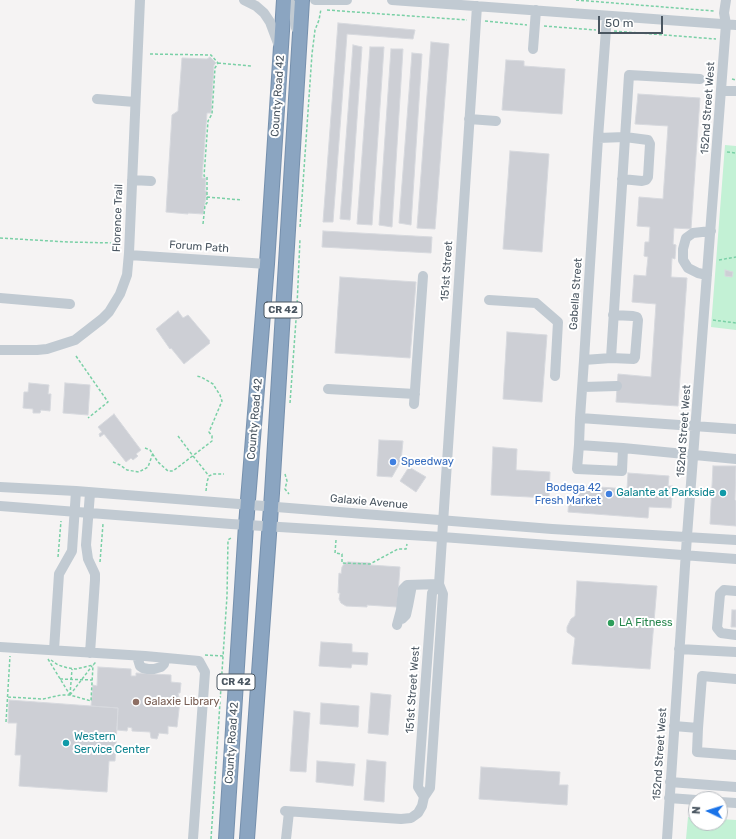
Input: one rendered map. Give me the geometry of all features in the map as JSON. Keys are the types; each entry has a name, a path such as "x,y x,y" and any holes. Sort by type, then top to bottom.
{"highway":[{"name":"County Road 42","path":"226,839 246,525 267,264 284,0"},
{"name":"County Road 42","path":"247,839 271,506 302,5"}],"street":[{"name":"Florence Trail","path":"0,350 27,351 47,349 75,340 102,320 109,312 120,294 127,275 129,255 140,0"},
{"path":"244,0 256,6 270,22 281,50"},
{"path":"288,0 294,14 299,46"},
{"path":"302,5 315,0 321,5 347,0"},
{"path":"392,0 731,25"},
{"name":"152nd Street West","path":"667,839 687,536 721,91 731,25 724,13 726,0"},
{"name":"151st Street","path":"442,537 477,6"},
{"path":"533,49 536,10"},
{"name":"Gabella Street","path":"607,16 577,469 622,471 624,448"},
{"path":"611,358 629,75 700,79"},
{"path":"721,91 736,92"},
{"path":"97,99 135,102"},
{"path":"469,119 496,121"},
{"path":"598,138 625,137 648,140 650,144 648,177 646,180 642,181 622,179"},
{"path":"132,180 151,181"},
{"path":"708,275 698,273 688,268 682,260 682,249 686,238 693,233 711,231"},
{"name":"Forum Path","path":"129,255 267,264"},
{"path":"328,389 415,399 423,276"},
{"path":"0,298 70,304"},
{"path":"489,300 536,303 558,322 555,376"},
{"path":"584,360 611,358 630,360 636,357 637,317 613,314"},
{"path":"582,387 617,386"},
{"path":"580,418 736,429"},
{"path":"579,445 624,448 736,460"},
{"name":"Galaxie Avenue","path":"0,487 76,491 248,504 552,529 736,540"},
{"path":"51,654 59,574 72,551 76,491"},
{"path":"90,492 86,545 88,559 95,574 90,653"},
{"path":"0,506 75,513 442,537 736,559"},
{"name":"151st Street West","path":"286,839 287,812 401,819 411,818 418,813 422,806 424,797 418,787 432,593 439,584 442,537"},
{"path":"397,625 401,610 403,588 407,585 439,584"},
{"path":"736,590 722,591 720,594 718,631 736,635"},
{"path":"0,647 51,654 90,653 199,661 205,672 193,839"},
{"path":"679,648 736,652"},
{"path":"736,679 702,676 697,752 736,755"},
{"path":"674,726 698,728"},
{"path":"670,782 736,787"},
{"path":"669,798 688,799"}],"path":[{"path":"576,0 673,7 724,13"},
{"path":"290,406 297,306 300,248 299,232 302,217 312,54 315,30 320,20 321,5 490,22"},
{"path":"150,54 211,55 218,63 251,66"},
{"path":"203,224 205,205 207,203 207,177 204,176 208,120 212,114 215,68 218,63"},
{"path":"732,79 736,80"},
{"path":"727,152 736,153"},
{"path":"207,197 242,200"},
{"path":"0,238 114,243"},
{"path":"719,260 736,257"},
{"path":"713,320 736,323"},
{"path":"76,356 108,402 88,418"},
{"path":"145,448 153,453 158,462 168,471 173,470 212,441 212,436 208,432 222,401 213,384 201,377 196,376"},
{"path":"178,436 210,476"},
{"path":"113,462 127,470 139,472 148,467 153,453"},
{"path":"284,472 287,481 284,489 289,494"},
{"path":"206,491 207,482 210,476 213,474 224,474"},
{"path":"211,839 227,596 228,540 231,538"},
{"path":"336,540 335,553 342,554 342,563 370,564 398,549 406,549 407,544"},
{"path":"6,722 10,654"},
{"path":"51,654 60,679 70,695"},
{"path":"202,658 206,654 223,656"},
{"path":"8,697 43,699 60,695 70,695 91,701 93,665 70,695"},
{"path":"70,695 72,668"},
{"path":"60,679 92,680"}],"green space":[{"path":"725,145 736,146 736,330 711,327"},
{"path":"688,817 688,831 728,831 728,820 736,820 736,839 686,839"}],"building":[{"path":"338,23 415,30 413,39 347,34 333,222 323,222"},
{"path":"431,42 449,44 435,229 417,228"},
{"path":"353,45 362,47 350,220 340,219"},
{"path":"370,47 384,47 372,225 357,224"},
{"path":"391,49 403,49 392,227 379,225"},
{"path":"412,53 422,54 411,225 399,223"},
{"path":"210,57 216,63 214,65 211,113 207,113 202,178 206,178 205,191 207,191 203,214 166,212 172,115 178,111 182,58 207,59"},
{"path":"506,60 524,61 524,66 565,69 562,114 502,110"},
{"path":"638,94 700,98 691,229 674,228 673,244 676,245 675,259 672,258 671,277 687,278 678,406 616,402 618,374 651,377 656,304 632,302 634,275 646,276 648,257 644,256 645,242 649,242 650,227 637,226 639,197 663,199 668,126 635,124"},
{"path":"510,151 549,154 542,252 503,249"},
{"path":"323,231 432,237 431,253 322,247"},
{"path":"725,270 733,272 732,277 725,276"},
{"path":"340,277 416,282 410,358 335,353"},
{"path":"178,311 183,318 188,315 210,341 210,343 184,364 171,348 170,349 156,329"},
{"path":"507,332 547,335 542,402 503,399"},
{"path":"29,383 49,385 48,394 51,394 50,411 41,410 40,413 33,413 33,409 23,408 24,392 28,392"},
{"path":"65,383 90,385 88,415 63,413"},
{"path":"114,414 141,450 136,454 138,456 133,460 131,458 126,462 104,434 100,437 99,434 102,432 98,427"},
{"path":"379,440 403,441 401,461 392,477 377,476"},
{"path":"493,447 517,449 516,470 550,472 549,498 491,495"},
{"name":"Galante at Parkside","path":"713,466 736,466 736,526 710,524"},
{"path":"409,467 426,477 416,492 400,481"},
{"path":"628,473 669,476 668,486 673,486 671,508 649,507 648,518 568,512 569,498 578,499 578,491 585,491 586,486 627,489"},
{"path":"348,562 400,567 397,607 367,605 367,607 346,606 341,603 339,599 340,593 338,593 339,573 341,574 342,567"},
{"name":"LA Fitness","path":"577,581 657,586 650,669 572,664 575,638 567,632 567,627 571,619 575,616"},
{"path":"732,610 736,610 736,627 731,627"},
{"path":"321,642 352,644 352,652 368,653 367,665 352,664 351,668 319,666"},
{"name":"Galaxie Library","path":"98,667 131,669 131,676 136,676 136,673 171,675 171,682 181,683 180,693 178,693 180,701 177,727 168,726 168,734 159,733 157,739 151,738 150,732 132,731 132,728 128,727 127,731 117,730 118,708 91,706 93,685 97,686"},
{"path":"371,693 391,695 388,735 368,733"},
{"name":"Western Service Center","path":"9,700 118,708 115,761 109,761 107,792 19,786 21,755 15,755 17,723 8,723"},
{"path":"321,703 359,706 358,727 320,724"},
{"path":"294,711 310,713 306,772 290,771"},
{"path":"367,760 386,762 384,802 364,800"},
{"path":"317,761 355,764 353,786 316,782"},
{"path":"481,767 560,772 559,785 568,785 567,805 479,799"}],"place":[{"name":"Speedway","path":"393,462"},
{"name":"Galante at Parkside","path":"723,493"},
{"name":"Bodega 42 Fresh Market","path":"609,494"},
{"name":"LA Fitness","path":"611,623"},
{"name":"Galaxie Library","path":"136,702"},
{"name":"Western Service Center","path":"66,743"}]}
